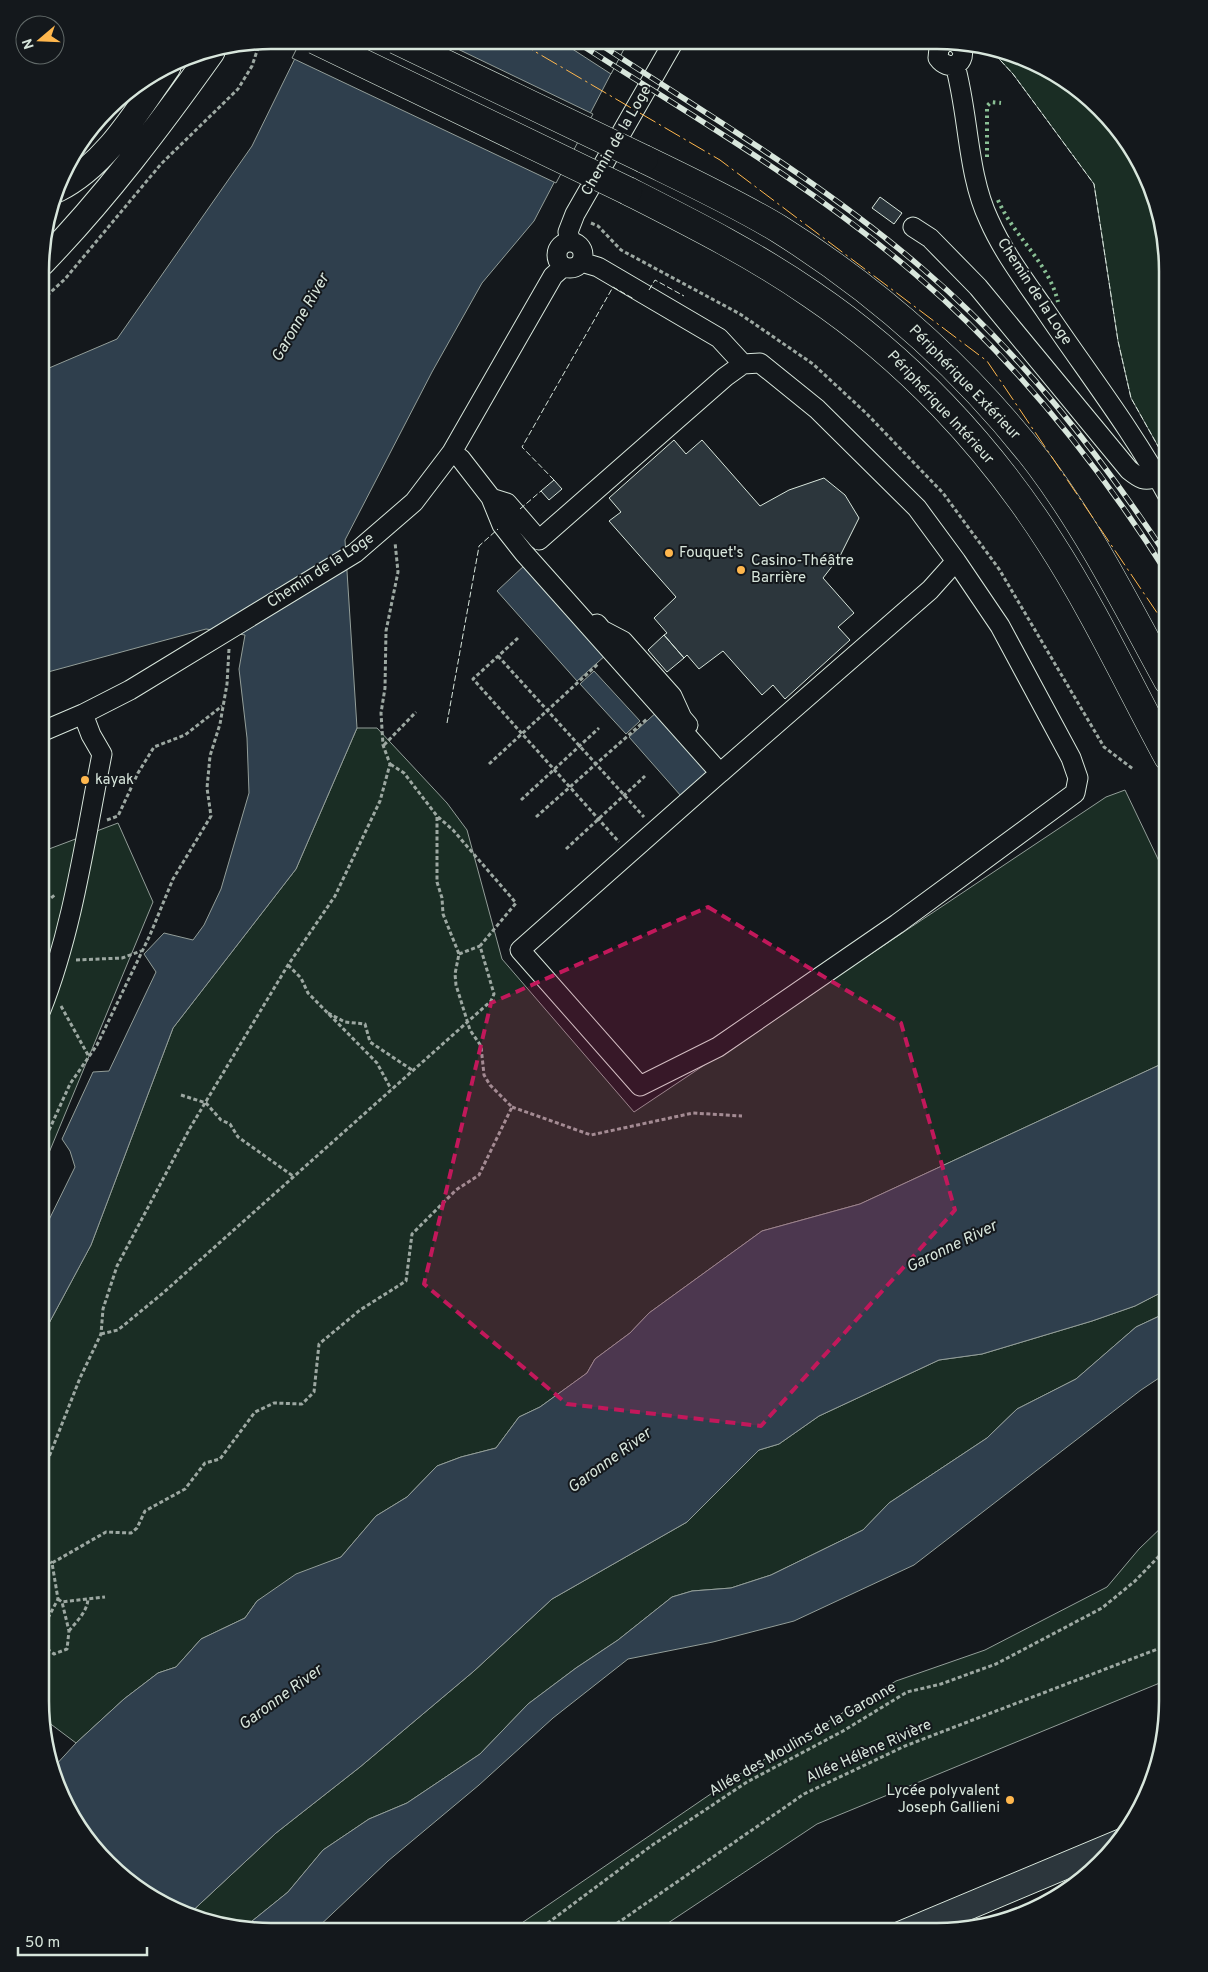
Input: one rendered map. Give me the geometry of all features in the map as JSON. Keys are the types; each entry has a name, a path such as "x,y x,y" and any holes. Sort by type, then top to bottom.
{"highway":[{"name":"Périphérique Intérieur","path":"334,49 628,191 735,246 811,294 884,349 969,435 1010,485 1049,541 1084,599 1159,740"},
{"name":"Périphérique Extérieur","path":"415,49 644,159 760,219 818,255 900,316 996,412 1040,466 1079,523 1113,580 1159,664"}],"main road":[{"path":"49,254 104,194 157,128 208,58"},
{"path":"67,183 88,170 113,144 159,80"}],"street":[{"name":"Chemin de la Loge","path":"581,262 582,250 572,242 568,232 574,214 669,49"},
{"name":"Chemin de la Loge","path":"939,49 938,58 945,66 955,65 964,95 978,187 988,220 1021,276 1159,480"},
{"path":"913,227 930,238 978,287 1129,470 1142,480 1150,480 1157,476"},
{"path":"572,242 563,244 557,251 557,260 563,267 573,268 581,262 598,268 718,338 743,364"},
{"name":"Chemin de la Loge","path":"49,719 224,639 355,553 387,527 414,502 452,452 553,276 563,267"},
{"path":"532,547 718,382 743,364 760,363 816,409 917,508 956,562 1000,626 1071,758 1078,778 1075,793 897,924 718,1047 640,1086 520,950 923,596 956,562"},
{"path":"452,452 461,459 491,498 502,525 532,547 602,630 624,641 672,696 682,718 723,770"},
{"path":"532,547 612,651 660,706 723,770"},
{"name":"Chemin de la Loge","path":"49,729 130,690 162,668"},
{"path":"49,986 88,828 102,754 91,735 83,714"}],"path":[{"path":"49,294 65,279 161,164 238,89 252,66 258,49"},
{"path":"49,1457 80,1378 101,1334 103,1309 117,1266 148,1204 288,965 335,896 358,851 380,801 390,764 383,745 381,713 385,688 386,631 398,572 394,538 387,527"},
{"path":"518,638 472,679 629,854"},
{"path":"49,1130 70,1084 88,1056 97,1046 142,951 173,879 211,816 207,788 210,756 220,724 227,684 224,639"},
{"path":"489,764 612,651"},
{"path":"498,656 649,823 652,833"},
{"path":"88,828 118,816 138,773 154,747 185,735 222,706"},
{"path":"536,817 660,706"},
{"path":"383,745 416,712"},
{"path":"520,800 599,728"},
{"path":"390,764 404,773 437,816 453,830 516,902 480,946 460,954"},
{"path":"566,850 645,776"},
{"path":"437,816 436,882 442,898 443,914 460,954 455,980 467,1022 481,1046 484,1075 490,1085 512,1107 591,1135 693,1113 742,1116"},
{"path":"101,1334 118,1330 491,1001 494,994 480,946"},
{"path":"56,964 91,958 122,958 142,951"},
{"path":"288,965 326,1012 377,1063 391,1089"},
{"path":"49,1002 58,1001 88,1056"},
{"path":"326,1012 345,1022 365,1024 370,1042 412,1070"},
{"path":"181,1095 206,1103 221,1120 230,1124 238,1137 293,1176"},
{"path":"52,1563 106,1532 131,1533 137,1528 145,1511 185,1489 205,1463 220,1459 255,1412 274,1403 302,1404 314,1392 319,1344 360,1310 406,1281 412,1234 456,1190 479,1175 512,1107"},
{"name":"Allée des Moulins de la Garonne","path":"547,1923 651,1846 747,1782 843,1731 907,1692 941,1684 996,1664 1102,1608 1135,1581 1159,1556"},
{"path":"49,1561 52,1563 58,1598 62,1602 69,1631 68,1649 54,1654 49,1650"},
{"path":"62,1602 105,1597"},
{"path":"49,1616 58,1598"},
{"path":"69,1631 88,1604 88,1598"},
{"name":"Allée Hélène Rivière","path":"618,1923 804,1794 905,1746 1159,1648"}],"highlighted area":[{"path":"708,907 901,1023 955,1210 761,1426 567,1404 424,1284 491,1003"}],"green space":[{"path":"997,57 1022,66 1061,86 1084,104 1104,124 1122,147 1142,186 1152,213 1159,256 1159,448 1131,398 1118,341 1094,184 1013,74"},
{"path":"357,728 377,728 447,803 467,830 502,959 634,1112 1106,797 1125,790 1159,861 1159,1065 860,1204 762,1231 649,1313 630,1333 595,1359 587,1373 540,1407 519,1417 496,1448 461,1457 437,1466 407,1497 376,1516 341,1557 320,1566 257,1601 245,1618 201,1639 176,1667 158,1673 124,1699 76,1743 50,1724 49,1716 49,1323 91,1245 173,1028 296,869"},
{"path":"118,823 153,902 49,1153 49,849"},
{"path":"1159,1294 1159,1316 1136,1327 1076,1379 1017,1409 987,1438 889,1503 863,1530 771,1575 731,1588 692,1591 672,1597 618,1640 576,1668 528,1704 480,1754 407,1803 369,1819 323,1850 288,1892 251,1922 213,1916 194,1909 276,1833 360,1767 474,1671 552,1599 687,1522 759,1450 779,1444 819,1416 939,1360 982,1354 1135,1306"},
{"path":"1159,1530 1159,1683 817,1824 668,1923 522,1923 740,1774 896,1681 985,1650 1107,1587 1139,1549"}],"water":[{"name":"Garonne River","path":"300,49 624,49 534,221 482,283 432,372 345,540 357,728 296,869 173,1028 91,1245 49,1323 49,1220 75,1167 70,1151 62,1139 93,1072 109,1071 156,972 144,954 164,933 193,940 204,925 221,889 249,793 247,738 239,669 245,635 206,629 49,672 49,368 117,339 252,146"},
{"path":"526,564 607,654 577,681 497,591"},
{"path":"594,671 640,721 626,734 580,684"},
{"path":"658,711 711,770 681,796 629,737"},
{"name":"Garonne River","path":"1159,1065 1159,1294 1135,1306 1092,1321 982,1354 939,1360 819,1416 779,1444 759,1450 687,1522 552,1599 474,1671 360,1767 276,1833 194,1909 147,1886 124,1868 104,1848 86,1825 66,1786 57,1763 76,1743 124,1699 158,1673 176,1667 201,1639 245,1618 257,1601 296,1574 341,1557 376,1516 407,1497 437,1466 461,1457 496,1448 519,1417 540,1407 587,1373 595,1359 630,1333 649,1313 762,1231 860,1204"},
{"path":"1159,1316 1159,1378 914,1565 794,1621 713,1642 628,1659 553,1718 479,1785 388,1861 322,1923 251,1922 288,1892 323,1850 369,1819 407,1803 480,1754 528,1704 576,1668 618,1640 672,1597 692,1591 731,1588 771,1575 863,1530 889,1503 987,1438 1017,1409 1076,1379 1136,1327"}],"pier":[{"path":"296,49 458,49 593,114 556,183 292,58"},
{"path":"572,49 624,49 611,74"}],"building":[{"path":"880,197 902,213 894,224 872,208"},
{"name":"Casino-Théâtre Barrière","path":"674,440 686,454 702,440 760,506 789,490 824,478 845,495 859,518 840,556 823,578 854,613 838,627 850,640 785,699 773,685 762,695 723,651 699,669 687,655 684,658 664,635 667,633 654,618 676,597 609,521 621,512 609,498"},
{"path":"554,480 562,489 549,500 541,491"},
{"path":"664,635 684,658 667,672 648,650"},
{"path":"49,951 53,953 49,964"},
{"path":"1119,1829 1104,1848 1071,1878 970,1920 952,1923 894,1923"}],"railway":[{"path":"588,49 793,181 876,242 953,308 1021,378 1084,454 1159,561"},
{"path":"607,49 763,150 845,207 923,269 959,301 1025,369 1056,405 1114,480 1159,545"}],"hedge":[{"path":"987,157 987,106 991,102 1001,103"},
{"path":"998,200 1013,226 1047,275 1058,302"}],"fence":[{"path":"997,57 1013,74 1094,184 1118,341 1131,398 1159,448"},
{"path":"649,290 655,280 684,296"},
{"path":"554,480 522,447 613,287 634,299"},
{"path":"520,509 541,491"},
{"path":"447,723 479,546 498,529"}],"power":[{"path":"531,49 720,160 987,361 1159,616"}],"place":[{"name":"Fouquet's","path":"669,553"},
{"name":"Casino-Théâtre Barrière","path":"741,570"},
{"name":"kayak","path":"85,780"},
{"name":"Lycée polyvalent Joseph Gallieni","path":"1010,1800"}]}
